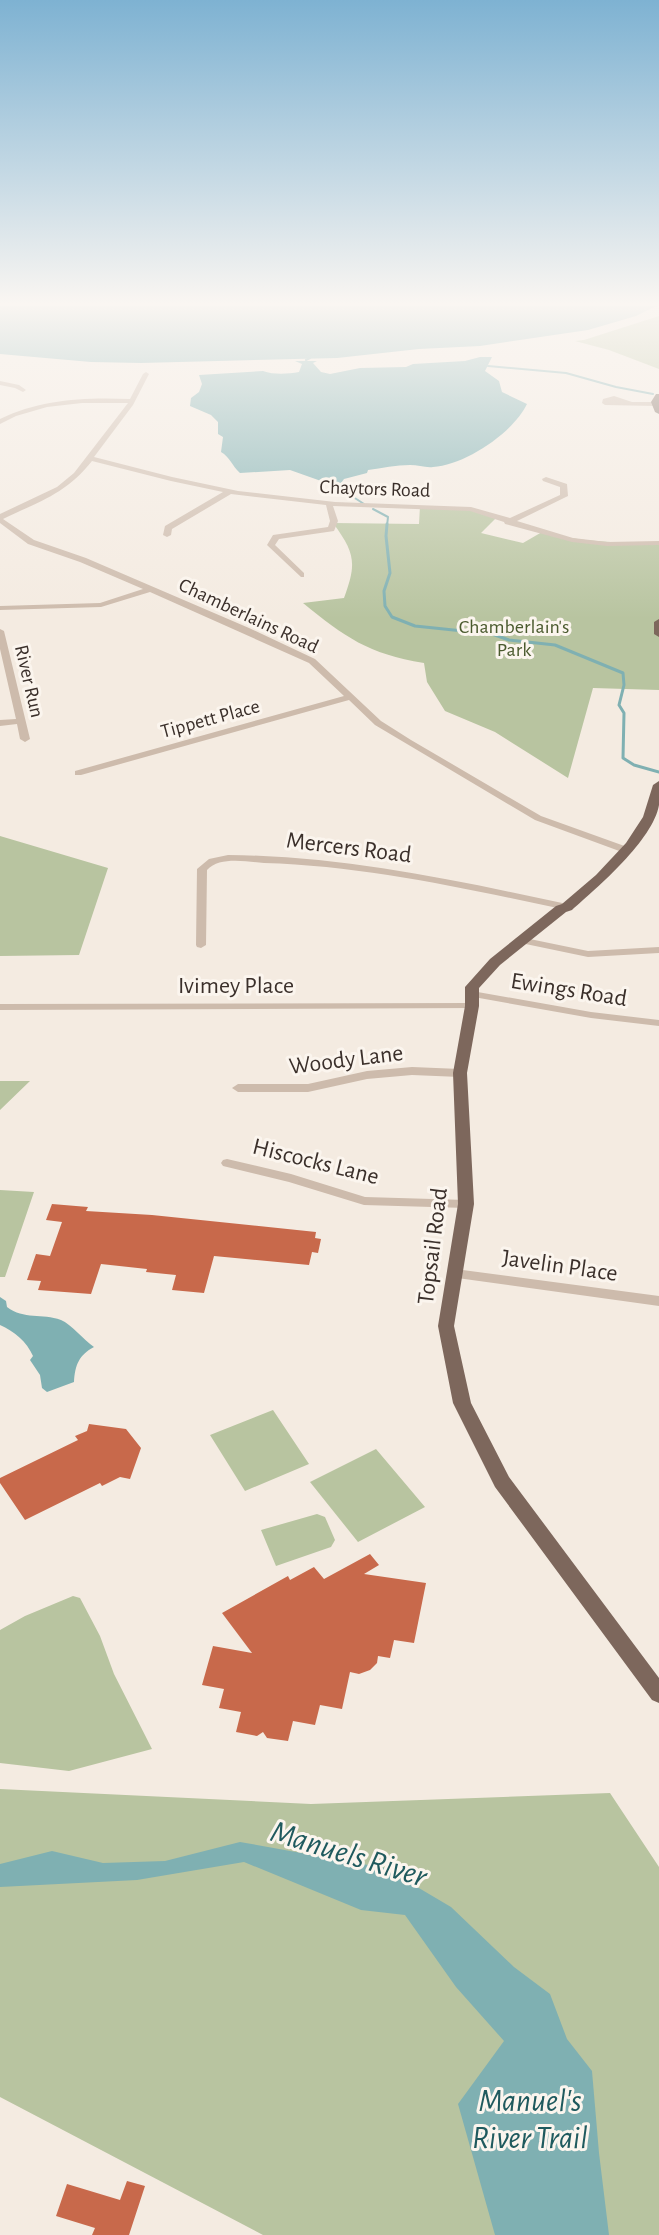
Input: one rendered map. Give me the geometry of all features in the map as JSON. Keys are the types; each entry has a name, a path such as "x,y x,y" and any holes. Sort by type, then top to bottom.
{"main road":[{"path":"659,622 659,633"},
{"name":"Topsail Road","path":"658,788 648,819 626,850 599,880 567,907 520,940 472,987 460,1073 466,1204 446,1326 462,1403 502,1482 659,1694"}],"street":[{"path":"0,422 37,410"},
{"name":"Chamberlains Road","path":"125,410 79,472 60,489 0,519 31,542 246,630 312,661 378,723 508,802 538,818 626,850"},
{"path":"0,415 9,418"},
{"name":"Chaytors Road","path":"90,458 230,491 330,504 471,509 572,540 607,544 659,543"},
{"path":"508,522 564,496 564,486 546,479"},
{"path":"167,535 168,528 230,491"},
{"path":"301,575 271,545 276,537 332,529 334,521 330,504"},
{"path":"0,608 101,604 150,590"},
{"name":"River Run","path":"0,631 25,739"},
{"name":"Tippett Place","path":"78,773 351,697"},
{"path":"0,723 20,721"},
{"name":"Mercers Road","path":"201,945 202,869 207,863 216,860 264,859 302,862 418,876 567,907"},
{"path":"520,940 588,954 659,950"},
{"name":"Ivimey Place","path":"0,1007 472,1000"},
{"name":"Ewings Road","path":"472,1000 659,1023"},
{"name":"Woody Lane","path":"238,1088 308,1088 378,1074 412,1071 460,1073"},
{"name":"Hiscocks Lane","path":"227,1163 291,1178 364,1201 466,1204"},
{"name":"Javelin Place","path":"455,1274 659,1301"}],"green space":[{"name":"Chamberlain's Park","path":"420,506 470,509 496,518 481,533 523,543 542,532 600,541 659,543 659,690 593,688 568,778 495,732 445,711 427,682 424,663 387,655 372,649 345,635 303,603 344,598 351,576 352,559 346,542 333,523 419,524"},
{"path":"0,836 108,868 79,955 0,956"},
{"path":"0,1081 30,1081 0,1110"},
{"path":"0,1190 34,1192 5,1277 0,1277"},
{"path":"273,1410 309,1464 245,1491 210,1435"},
{"path":"376,1449 425,1507 358,1542 310,1482"},
{"path":"317,1514 325,1517 335,1540 331,1547 276,1566 261,1530"},
{"path":"73,1596 80,1598 100,1636 114,1674 152,1749 69,1771 0,1763 0,1630 25,1616"},
{"path":"0,1789 311,1804 610,1793 659,1867 659,2235 263,2235 0,2097"}],"water":[{"path":"200,410 523,410 500,436 487,446 459,460 433,467 405,465 368,470 367,473 344,479 338,487 290,470 240,473 221,452 223,437 218,434 218,422 211,415"},
{"path":"0,1297 6,1301 7,1307 20,1314 54,1318 65,1322 94,1347 79,1361 75,1370 74,1382 47,1392 42,1388 40,1375 30,1360 33,1356 27,1346 10,1330 0,1325"},
{"name":"Manuel's River Trail","path":"240,1842 385,1868 451,1907 514,1967 550,1994 567,2039 592,2071 609,2235 495,2235 458,2104 504,2041 456,1987 405,1915 361,1910 244,1862 137,1880 0,1887 0,1864 52,1851 103,1863 165,1861"}],"building":[{"path":"52,1204 88,1207 86,1211 152,1215 316,1232 315,1238 321,1239 318,1253 312,1252 309,1265 214,1256 204,1293 172,1290 176,1275 101,1264 91,1294 38,1290 41,1281 27,1280 36,1254 50,1256 62,1222 46,1220"},
{"path":"89,1424 126,1429 141,1448 130,1479 120,1477 102,1486 100,1483 25,1520 0,1483 0,1478 78,1440 75,1436 87,1431"},
{"path":"370,1554 379,1565 364,1574 426,1583 414,1643 394,1640 390,1658 378,1656 377,1663 370,1670 359,1674 350,1672 342,1709 320,1705 315,1725 293,1721 288,1741 267,1738 263,1732 257,1736 236,1732 241,1712 219,1708 224,1689 202,1685 213,1646 252,1653 222,1613 288,1576 290,1580 314,1567 324,1579"},
{"path":"127,2181 145,2186 129,2235 92,2235 95,2228 56,2216 67,2184 120,2200"}],"waterway":[{"path":"338,487 364,504"},
{"path":"373,509 388,517 387,526"},
{"path":"387,524 390,573 384,591 385,606 392,617 415,626 492,634 509,640 555,645 623,673 624,685 619,705 624,713 623,758 634,765 659,772"}],"water label":[{"name":"Manuels River","path":"349,1853"}]}
